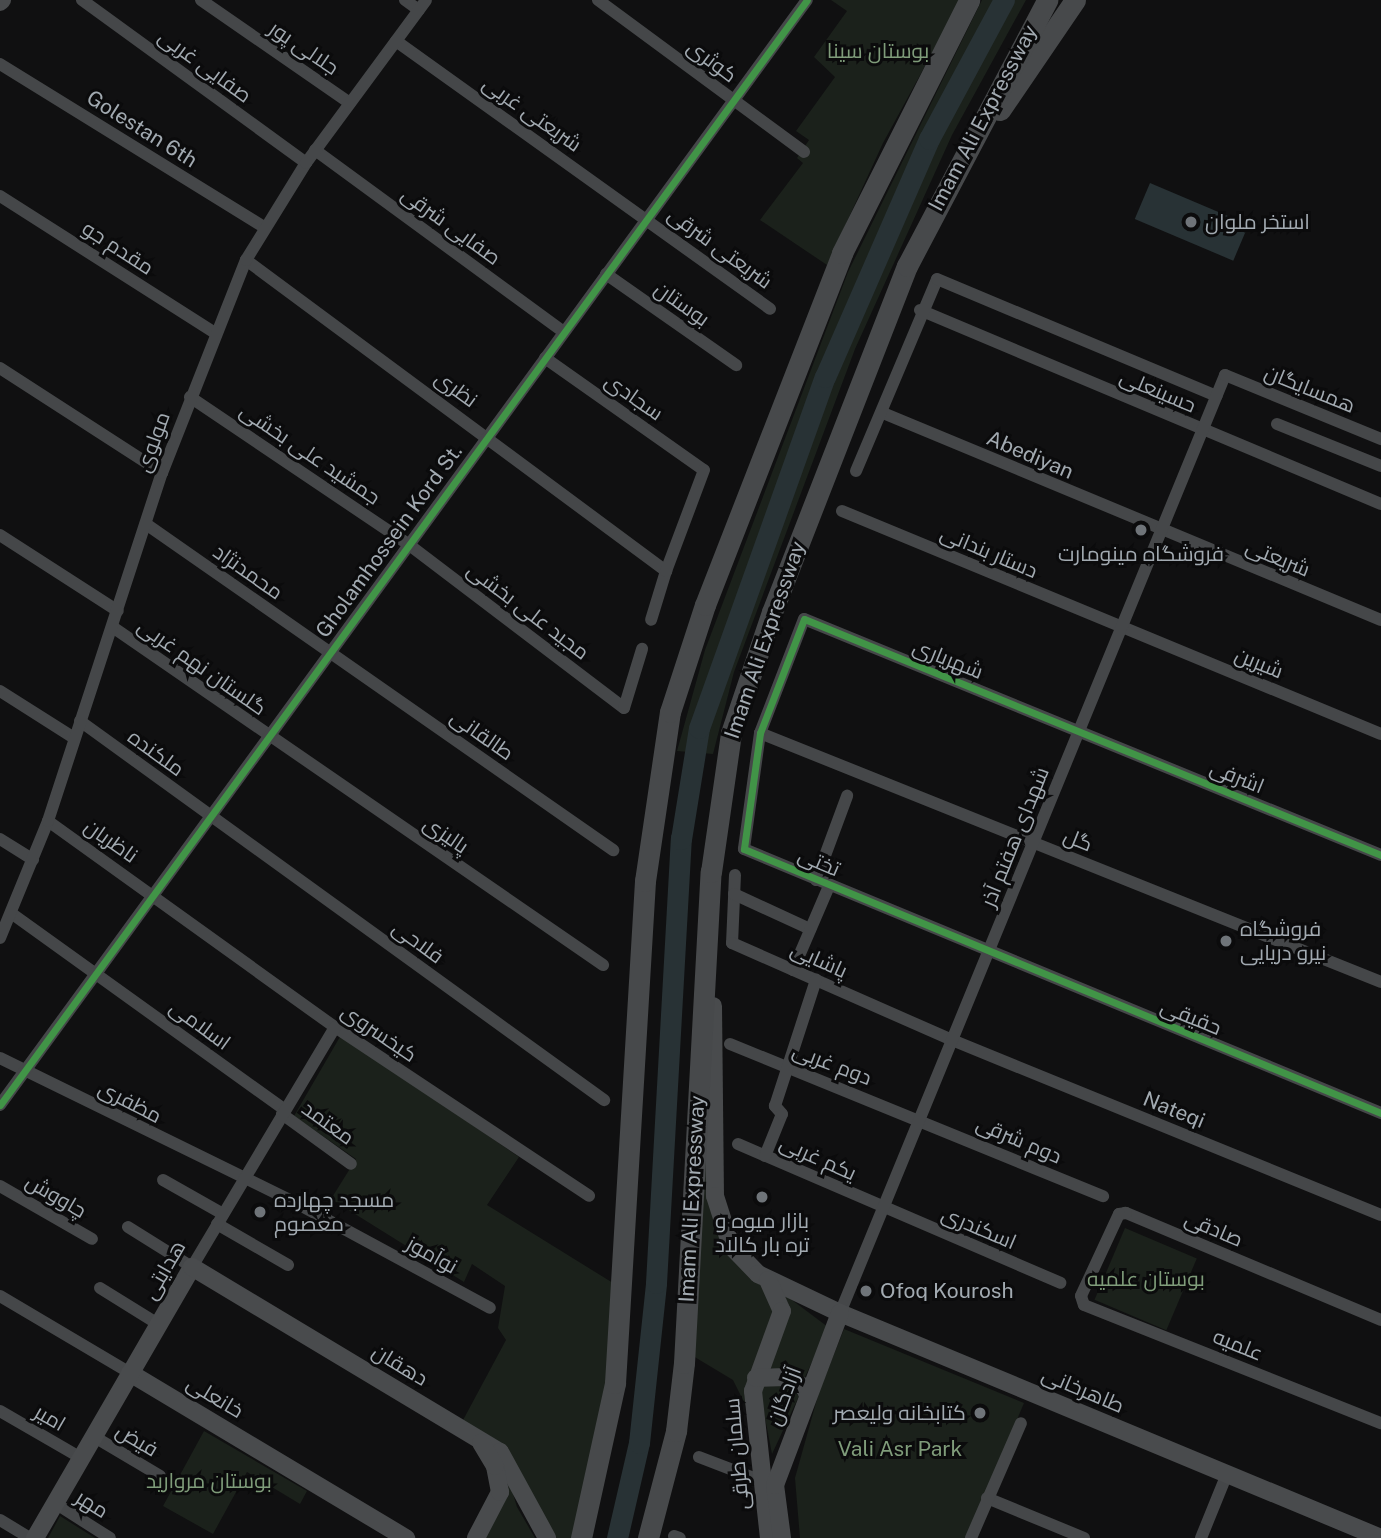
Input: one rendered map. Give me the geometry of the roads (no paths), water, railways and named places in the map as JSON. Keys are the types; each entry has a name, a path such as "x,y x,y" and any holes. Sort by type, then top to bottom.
{"highway":[{"path":"581,1538 609,1419 620,1341 645,881 670,712 705,605 842,253 969,0"},
{"name":"Imam Ali Expressway","path":"648,1538 676,1431 684,1363 717,817 731,733 848,411 929,221 1047,0"},
{"path":"929,221 1075,0"}],"main road":[{"name":"سلمان طرقی","path":"709,934 715,1196 731,1246 768,1280 782,1311 752,1391 759,1480 769,1538"},
{"name":"هدایتی","path":"32,1538 192,1267"},
{"name":"دهقان","path":"192,1267 477,1437 507,1461 548,1538"},
{"name":"طاهرخانی","path":"768,1280 840,1313 1381,1538"},
{"name":"آزادگان","path":"782,1538 775,1485 840,1313"},
{"name":"خانعلی","path":"130,1373 406,1538"},
{"path":"756,1378 786,1377 804,1387 808,1395"},
{"path":"476,1538 500,1492 495,1466 477,1437"}],"street":[{"name":"صفایی غربی","path":"82,0 306,163"},
{"name":"جلالی پور","path":"201,0 350,103"},
{"path":"405,0 422,5"},
{"name":"کوثری","path":"598,0 804,152"},
{"name":"Gholamhossein Kord St.","path":"0,1105 93,972 807,0"},
{"name":"مولوی","path":"0,938 48,821 74,738 114,628 162,473 246,260 306,163 422,5"},
{"name":"شریعتی غربی","path":"396,41 647,219"},
{"name":"Golestan 6th","path":"0,64 264,227"},
{"name":"صفایی شرقی","path":"315,150 564,332"},
{"name":"مقدم جو","path":"0,196 215,333"},
{"name":"شریعتی شرقی","path":"647,219 770,309"},
{"name":"نظری","path":"246,260 488,436 666,571"},
{"name":"بوستان","path":"606,274 736,365"},
{"path":"856,471 883,413 920,310 937,279 1217,396"},
{"name":"حسینعلی","path":"920,310 1381,504"},
{"name":"سجادی","path":"545,358 701,467 705,475 666,571"},
{"path":"0,368 162,473"},
{"name":"شهدای هفتم آذر","path":"840,1313 1225,375"},
{"name":"همسایگان","path":"1225,375 1381,439"},
{"name":"جمشید علی بخشی","path":"190,397 408,544"},
{"name":"Abediyan","path":"883,413 1162,532"},
{"path":"1277,424 1381,466"},
{"name":"دستار بندانی","path":"842,511 1122,628"},
{"name":"محمدنژاد","path":"146,524 329,652"},
{"name":"شریعتی","path":"1162,532 1381,620"},
{"path":"0,535 118,611"},
{"name":"مجید علی بخشی","path":"408,544 624,708 642,649"},
{"path":"651,620 666,571"},
{"name":"شهریاری","path":"760,733 804,619 1079,732"},
{"name":"گلستان نهم غربی","path":"114,628 267,737"},
{"name":"شیرین","path":"1122,628 1381,734"},
{"name":"طالقانی","path":"329,652 613,850"},
{"path":"0,691 74,738"},
{"name":"ملکنده","path":"80,721 210,815"},
{"name":"اشرفی","path":"1079,732 1381,855"},
{"name":"گل","path":"760,733 1381,982"},
{"name":"تختی","path":"760,733 744,849 988,953"},
{"name":"پالیزی","path":"267,737 603,965"},
{"path":"816,880 847,796"},
{"name":"فلاحی","path":"210,815 604,1100"},
{"name":"ناظریان","path":"48,821 152,893"},
{"path":"0,839 33,860"},
{"name":"پاشایی","path":"735,875 732,943 952,1040"},
{"path":"793,970 829,886"},
{"name":"کیخسروی","path":"152,893 335,1027 589,1196"},
{"path":"734,894 810,929"},
{"name":"اسلامی","path":"11,913 284,1112"},
{"name":"حقیقی","path":"988,953 1381,1113"},
{"path":"765,1156 782,1114 775,1106 786,1066 816,980"},
{"name":"هدایتی","path":"192,1267 335,1027"},
{"name":"Nateqi","path":"952,1040 1381,1215"},
{"name":"دوم غربی","path":"730,1044 920,1119"},
{"name":"مظفری","path":"0,1058 243,1180"},
{"name":"معتمد","path":"284,1112 351,1164"},
{"name":"دوم شرقی","path":"920,1119 1102,1196"},
{"name":"یکم غربی","path":"738,1144 883,1208"},
{"path":"163,1180 288,1265"},
{"name":"نوآموز","path":"243,1180 298,1204 491,1308"},
{"name":"چاووش","path":"0,1185 92,1240"},
{"name":"اسکندری","path":"883,1208 1060,1283"},
{"name":"صادقی","path":"1081,1301 1119,1214 1126,1213 1381,1320"},
{"path":"128,1227 192,1267"},
{"path":"100,1288 159,1324"},
{"name":"خانعلی","path":"0,1296 130,1373"},
{"name":"علمیه","path":"1081,1301 1381,1423"},
{"name":"امیر","path":"0,1411 81,1458"},
{"path":"971,1538 1021,1423"},
{"name":"فیض","path":"93,1437 160,1476"},
{"path":"699,1457 759,1480"},
{"path":"1201,1538 1227,1474"},
{"path":"987,1498 1084,1538"},
{"name":"مهر","path":"55,1503 110,1538"},
{"path":"0,1520 32,1538"}],"waterway":[{"path":"617,1538 639,1443 656,1283 681,839 699,728 825,377 929,139 1004,0"}],"place":[{"name":"استخر ملوان","path":"1191,222"},
{"name":"فروشگاه مینومارت","path":"1141,530"},
{"name":"فروشگاه نیرو دریایی","path":"1226,941"},
{"name":"بازار میوه و تره بار کالاد","path":"762,1197"},
{"name":"مسجد چهارده معصوم","path":"260,1212"},
{"name":"Ofoq Kourosh","path":"866,1291"},
{"name":"کتابخانه ولیعصر","path":"980,1413"}],"park label":[{"name":"بوستان سینا","path":"878,51"},
{"name":"بوستان علمیه","path":"1146,1279"},
{"name":"Vali Asr Park","path":"900,1449"},
{"name":"بوستان مروارید","path":"209,1481"}]}
